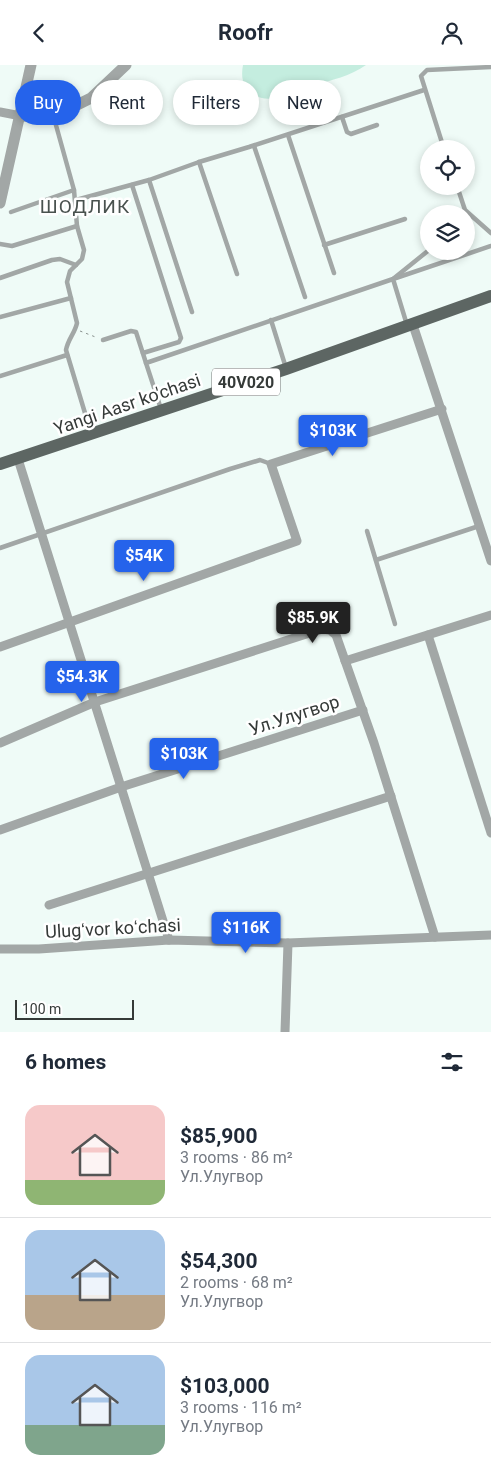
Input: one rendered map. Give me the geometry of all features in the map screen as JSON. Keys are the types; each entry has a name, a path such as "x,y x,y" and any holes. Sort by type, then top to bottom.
{"main road":[{"name":"Yangi Aasr ko'chasi","path":"0,464 286,369 491,296"}],"street":[{"path":"28,80 31,65"},
{"path":"81,103 91,98 126,65"},
{"path":"0,112 15,115"},
{"path":"0,201 19,125"},
{"path":"410,325 442,409 491,561"},
{"path":"0,647 68,621 297,541 271,464 442,409"},
{"path":"18,459 169,940"},
{"path":"346,661 491,615"},
{"name":"Ул.Улугвор","path":"0,743 95,702 322,629 330,629 336,635 363,710 435,937"},
{"path":"428,635 491,833"},
{"name":"Ул.Улугвор","path":"0,830 121,787 363,710"},
{"path":"48,905 391,796"},
{"name":"Ulugʻvor koʻchasi","path":"0,949 39,949 169,940 288,943 491,935"},
{"path":"285,1032 288,943"}],"lane":[{"path":"441,140 421,76 427,70 491,67"},
{"path":"76,200 149,180 199,162 254,146 424,90"},
{"path":"342,117 347,132 351,134 377,125"},
{"path":"55,125 74,190 78,225 84,250 82,259 70,271 67,282 77,323 76,329 67,342 66,349 91,435"},
{"path":"288,135 334,273"},
{"path":"254,146 305,297"},
{"path":"199,162 237,274"},
{"path":"149,180 192,312"},
{"path":"132,185 181,338 178,342 143,353"},
{"path":"11,212 74,190"},
{"path":"324,245 405,219"},
{"path":"475,221 491,233"},
{"path":"0,244 12,245 78,225"},
{"path":"146,363 491,246"},
{"path":"393,279 420,257"},
{"path":"0,278 52,260 60,259 76,265"},
{"path":"393,279 410,325"},
{"path":"0,317 70,298"},
{"path":"271,320 286,369"},
{"path":"103,340 131,331 136,332 162,410"},
{"path":"0,376 67,355"},
{"path":"0,548 230,469 260,460 271,464"},
{"path":"376,560 479,525"},
{"path":"367,531 395,624"}],"path":[{"path":"76,329 103,340"}],"green space":[{"path":"243,65 366,65 347,75 332,80 269,80 269,99 259,97 259,80 243,80"}],"district":[{"name":"ШОДЛИК","path":"85,206"}]}
